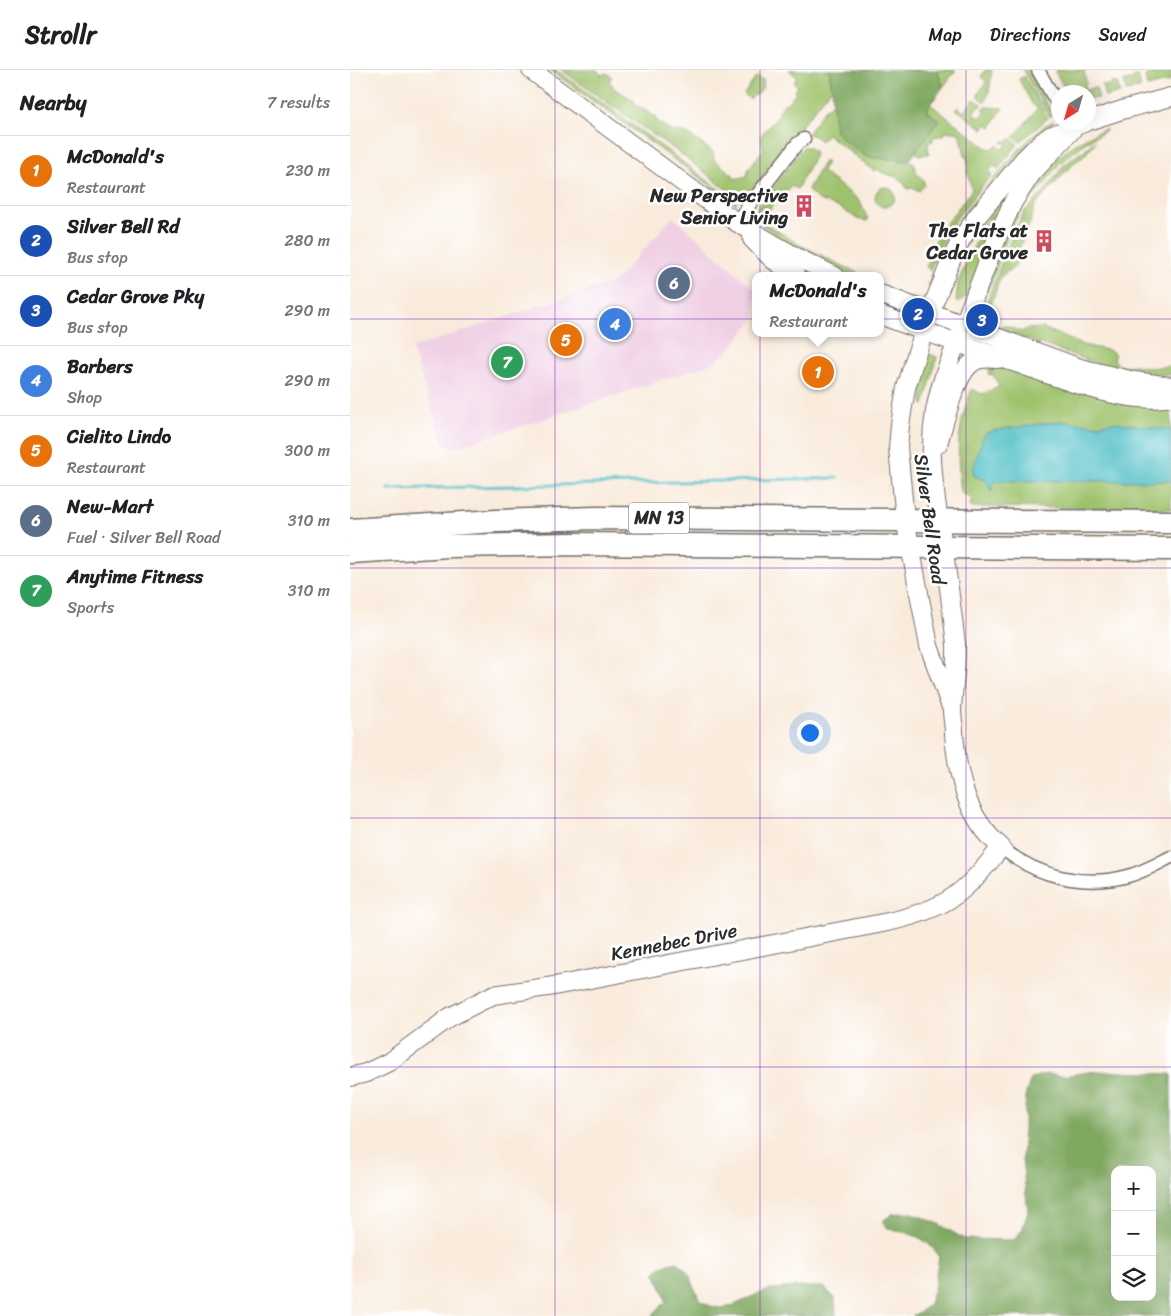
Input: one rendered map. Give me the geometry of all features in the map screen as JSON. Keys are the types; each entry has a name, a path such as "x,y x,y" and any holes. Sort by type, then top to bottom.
{"highway":[{"name":"MN 13","path":"350,530 496,521 596,518 1171,522"},
{"name":"MN 13","path":"350,552 496,545 1171,549"}],"street":[{"path":"531,70 736,222 798,258 827,272"},
{"path":"1038,70 1051,93"},
{"name":"Silver Bell Road","path":"1096,118 1171,97"},
{"name":"Silver Bell Road","path":"952,711 929,646 912,547 905,519 898,448 906,388 924,331 952,258 975,219 1024,159 1038,145 1050,136 1064,130"},
{"name":"Silver Bell Road","path":"1073,130 1032,173 1017,195 999,233 963,325 938,393 935,408 931,438 932,462 956,644 952,711 956,759 964,791 988,835 1019,860 1037,870 1082,881 1106,880 1128,876 1171,857"},
{"path":"736,222 797,144 804,140"},
{"path":"736,222 772,259 790,272"},
{"path":"884,295 1080,368 1134,381 1171,386"},
{"path":"884,316 1076,385 1116,394 1153,398 1171,397"},
{"path":"932,462 951,400 965,371 971,363 982,358 1006,360"},
{"name":"Kennebec Drive","path":"350,1077 366,1074 389,1062 450,1017 493,995 594,979 883,923 923,913 948,900 971,883 1001,847"}],"shaded area":[{"path":"673,217 752,286 752,322 729,350 714,363 455,448 444,444 412,348 612,282 618,278"}],"green space":[{"path":"550,70 556,70 602,102 714,185 736,202 736,204"},
{"path":"561,70 597,70 601,75 607,73 612,77 609,81 613,85 612,87 635,101 633,103 656,117 655,119 672,132 677,130 688,134 713,152 714,160 733,175 735,179 747,176 749,168 763,150 761,135 780,114 778,112 785,103 787,104 796,92 794,91 798,86 794,83 797,77 789,70 829,70 832,88 802,125 799,134 792,139 742,202 685,157"},
{"path":"829,70 937,70 943,87 926,110 939,120 909,161 867,157 842,139 836,131 834,121"},
{"path":"937,70 956,70 943,87"},
{"path":"985,70 992,70 989,92 985,102 978,97 978,94 986,82 981,77"},
{"path":"1023,70 1028,70 1051,111 1050,117"},
{"path":"1057,70 1084,70 1086,85 1063,85 1055,72"},
{"path":"1155,70 1171,70 1171,81 1147,87 1145,76 1149,73 1154,73"},
{"path":"757,76 764,81 763,87 756,96 754,95 750,99 744,94"},
{"path":"1024,76 1048,118 1020,142 1014,137 1037,109 1032,104 1019,79"},
{"path":"1138,76 1141,88 1126,91 1124,81 1131,80"},
{"path":"1112,82 1117,83 1120,93 1105,97 1102,85 1110,85"},
{"path":"974,99 982,104 973,113 980,118 986,111 983,109 986,107 1003,108 991,127 986,124 983,129 956,109 958,107 964,112"},
{"path":"833,103 836,131 867,157 909,161 915,165 916,172 924,181 924,186 919,191 914,188 907,189 897,178 877,169 874,171 827,134 821,141 807,134 825,109"},
{"path":"930,104 987,148 992,149 997,145 1003,149 1007,145 1002,142 1004,140 1007,142 1010,139 1018,144 998,169 994,166 989,171 992,175 956,220 942,243 930,270 926,267 934,249 934,243 944,226 972,190 967,172 968,161 962,139 957,132 945,132 944,135 933,137 933,141 928,142 929,154 920,155 915,152 939,120 926,110"},
{"path":"1051,122 1051,127 934,288 928,285 946,242 967,209 1024,144"},
{"path":"1106,129 1106,131 1085,143 1059,164 1040,190 1023,206 1009,233 986,293 983,292 995,255 1007,227 1041,172 1087,137"},
{"path":"1096,141 1083,157 1075,162 1035,205 1019,249 1016,266 1001,276 991,305 986,303 1013,234 1025,211 1044,192 1064,165"},
{"path":"803,147 808,147 814,151 815,155 797,189 791,186 788,191 785,189 780,198 777,196 765,218 756,211 757,209"},
{"path":"824,161 827,163 821,171 859,200 868,219 867,221 858,219 840,208 819,200 809,192 808,189"},
{"path":"1013,183 968,293 959,303 956,301 958,282 969,256 991,213"},
{"path":"885,187 892,190 895,197 892,204 885,207 878,204 875,197 878,190"},
{"path":"765,223 800,245 856,272 842,272 827,265 794,247 762,225"},
{"path":"1004,325 1022,332 1026,329 1043,328 1083,345 1111,351 1114,353 1115,361 1119,366 1135,365 1149,368 1171,366 1171,375 1138,372 1102,365 1006,332 1006,329 1000,327"},
{"path":"930,354 937,357 924,405 922,404 923,365"},
{"path":"988,366 996,366 1171,402 1171,509 971,507 972,499 961,492 958,464 959,440 963,416 972,389 982,394 999,387 993,374 989,375"},
{"path":"1096,1071 1171,1074 1171,1316 913,1316 928,1306 934,1289 939,1256 925,1241 889,1228 883,1224 884,1220 892,1214 909,1212 939,1224 964,1239 1014,1240 1022,1230 1028,1212 1022,1159 1026,1093 1031,1078 1047,1074 1063,1076"},
{"path":"678,1262 687,1272 701,1300 713,1307 727,1307 763,1292 778,1289 824,1287 835,1298 836,1316 651,1316 666,1302 655,1272 663,1265"}],"water":[{"path":"1061,421 1096,425 1113,422 1171,430 1171,481 997,481 994,482 991,492 987,481 974,476 973,469 986,433"}],"waterway":[{"path":"388,489 837,478"}],"place":[{"name":"New Perspective Senior Living","path":"804,206"},
{"name":"The Flats at Cedar Grove","path":"1044,241"},
{"name":"New-Mart","path":"674,283"},
{"name":"Silver Bell Rd","path":"918,314"},
{"name":"Cedar Grove Pky","path":"982,320"},
{"name":"Barbers","path":"615,324"},
{"name":"Cielito Lindo","path":"566,340"},
{"name":"Anytime Fitness","path":"507,362"},
{"name":"McDonald's","path":"818,372"}]}
